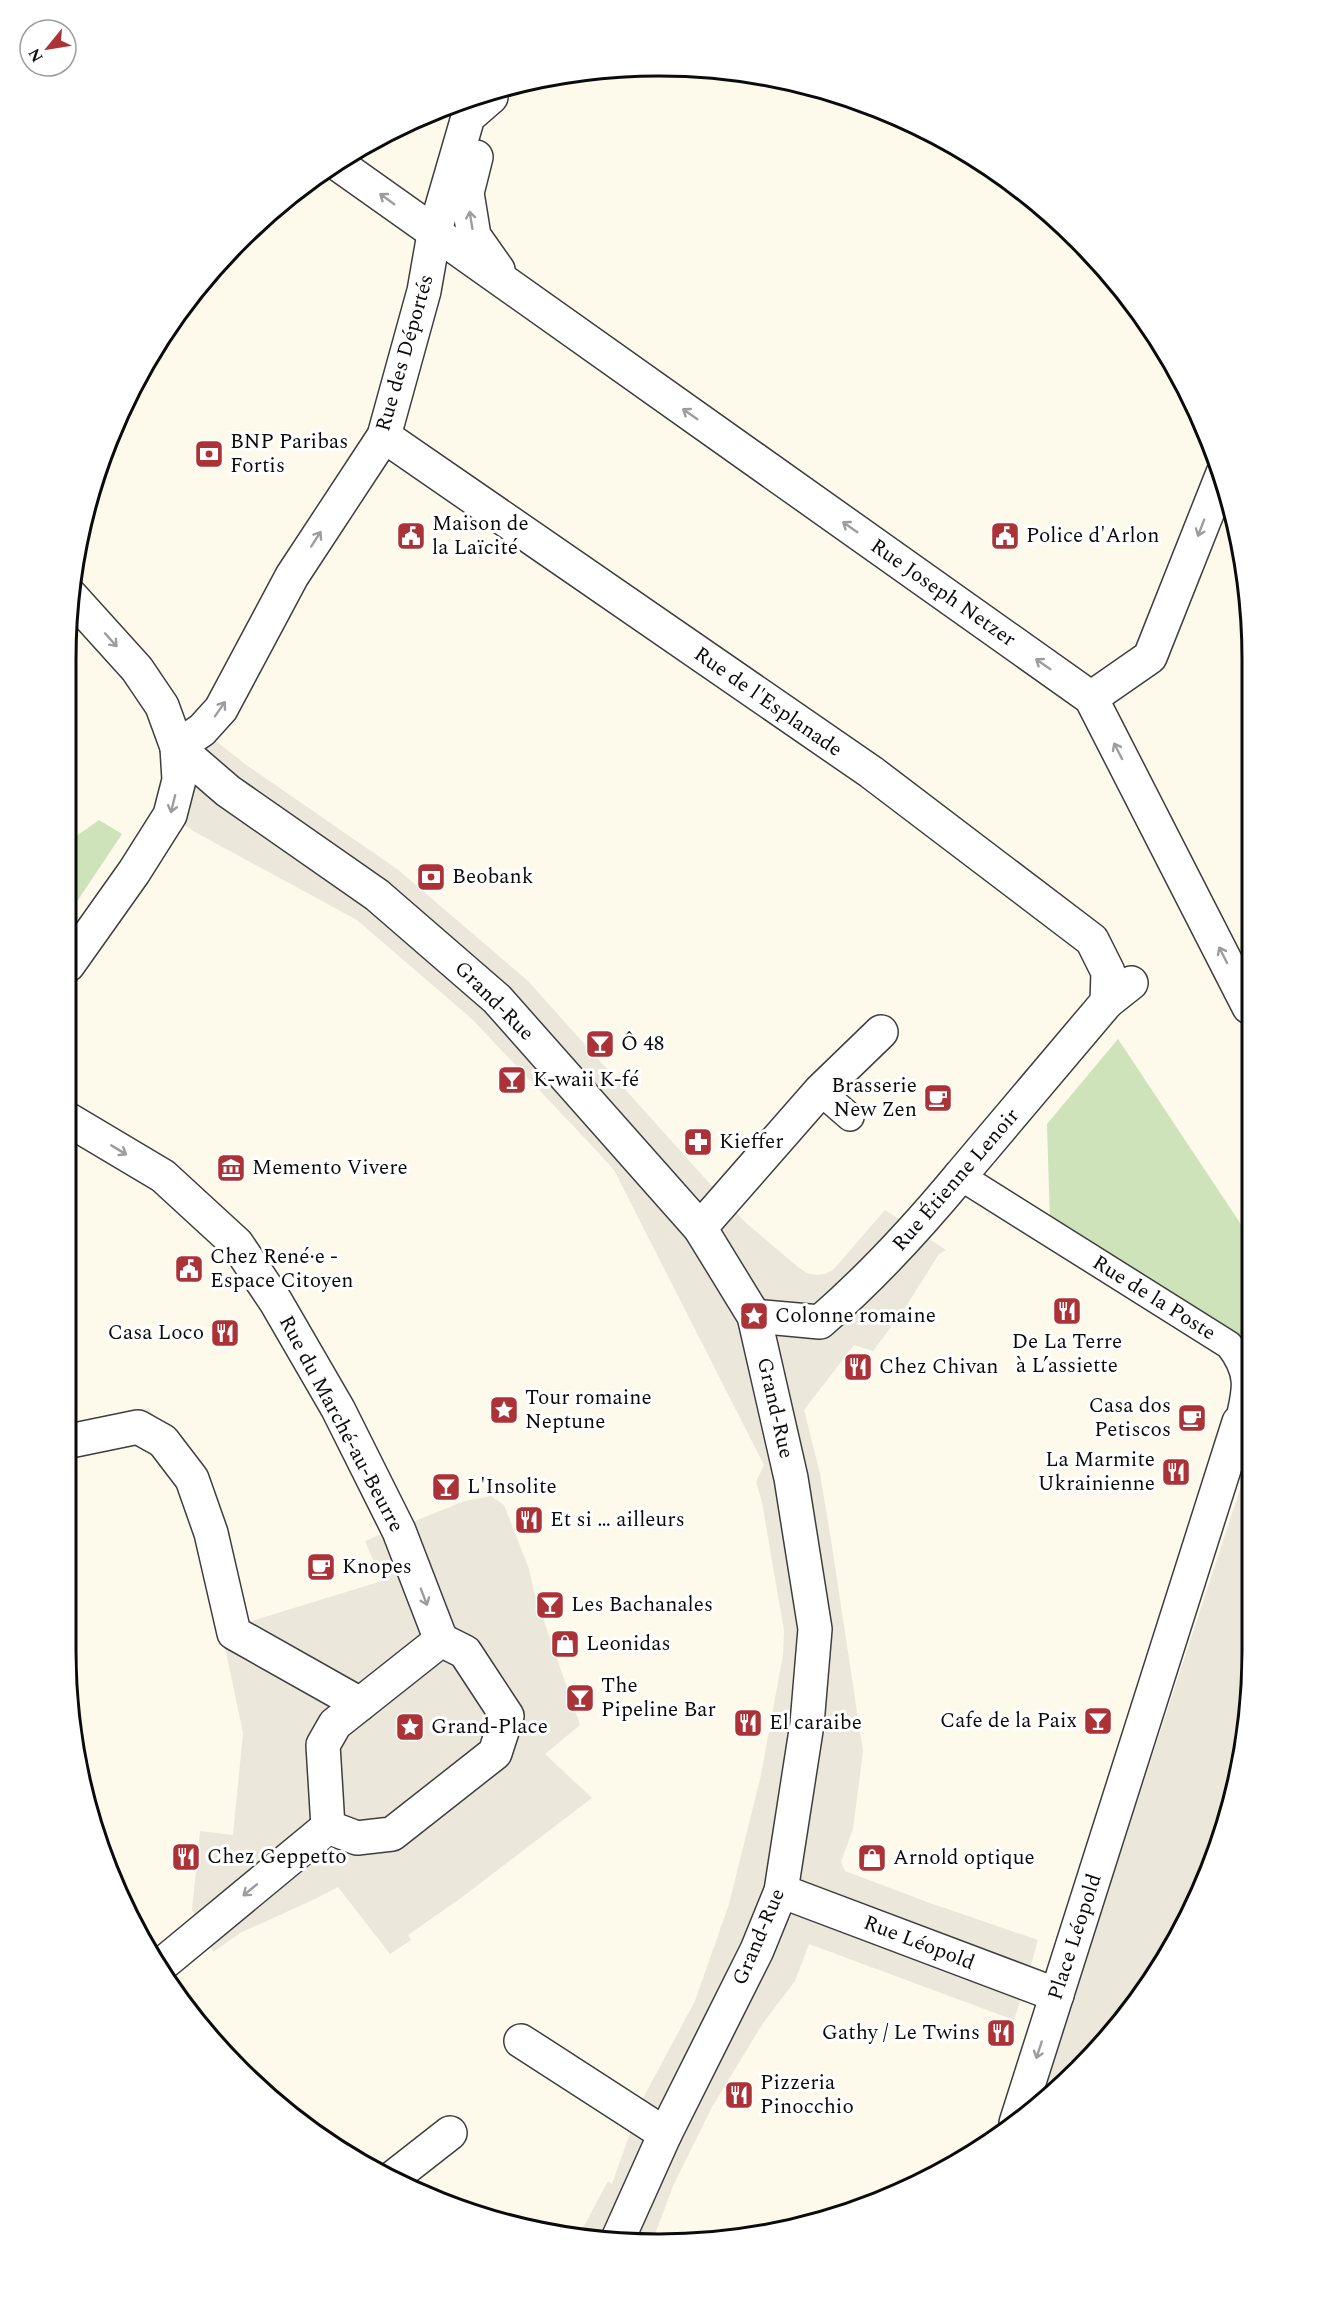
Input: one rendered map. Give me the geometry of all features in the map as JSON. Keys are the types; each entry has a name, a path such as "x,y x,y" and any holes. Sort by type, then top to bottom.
{"street":[{"name":"Rue Joseph Netzer","path":"490,102 467,193 474,236 511,287"},
{"name":"Rue des Déportés","path":"177,747 202,730 221,709 292,576 384,436 424,291 435,234 468,117 481,104"},
{"name":"Rue Joseph Netzer","path":"345,169 1091,698 1242,993"},
{"name":"Rue de l'Esplanade","path":"384,436 870,772 1092,940 1119,993"},
{"path":"1091,698 1150,657 1216,487"},
{"path":"76,954 134,872 170,815 179,780 177,747 162,706 137,669 79,605"},
{"name":"Grand-Rue","path":"177,747 228,791 377,895 497,999 700,1228 754,1316 791,1478 815,1629 807,1724 781,1891 757,1950 665,2134 621,2233"},
{"name":"Rue Étienne Lenoir","path":"754,1316 820,1322 867,1280 915,1230 1119,993"},
{"path":"700,1228 820,1091 881,1032"},
{"name":"Rue du Marché-au-Beurre","path":"76,1124 163,1176 237,1244 276,1302 338,1409 399,1531 441,1640"},
{"name":"Rue de la Poste","path":"1134,1752 1239,1422"},
{"path":"76,1441 138,1427 163,1441 192,1479 212,1533 234,1633 360,1704"},
{"path":"441,1640 465,1652 507,1716 495,1753 392,1834 357,1838 328,1827 323,1745 335,1724 441,1640"},
{"name":"Place Léopold","path":"1021,2109 1134,1752"},
{"path":"166,1961 328,1827"},
{"name":"Rue Léopold","path":"781,1891 1057,1995"},
{"path":"521,2041 665,2134"},
{"path":"399,2173 450,2133"}],"lane":[{"path":"820,1091 850,1117"},
{"name":"Rue de la Poste","path":"960,1176 1229,1345 1242,1365"},
{"name":"Rue de la Poste","path":"1239,1422 1242,1410"}],"green space":[{"path":"99,820 122,834 76,903 76,836"},
{"path":"1118,1039 1242,1226 1242,1341 1050,1223 1047,1124"}],"shaded area":[{"path":"202,730 245,764 397,869 528,981 746,1223 798,1267 807,1273 816,1275 825,1274 834,1269 885,1210 946,1250 939,1254 903,1311 873,1351 854,1345 804,1410 820,1474 863,1751 853,1829 841,1862 845,1871 1038,1940 1026,1983 1014,2020 809,1944 795,1981 763,2023 712,2107 673,2186 655,2234 582,2230 608,2181 612,2184 641,2102 695,2001 729,1904 761,1775 783,1655 784,1631 762,1502 756,1482 764,1465 614,1170 594,1148 472,1019 357,920 195,832 170,815"},
{"name":"Grand-Place","path":"148,1408 192,1464 242,1624 382,1581 365,1541 465,1501 491,1496 504,1505 529,1569 534,1592 580,1725 545,1754 592,1798 461,1898 408,1935 411,1940 390,1954 338,1887 240,1933 213,1952 192,1910 200,1831 233,1835 243,1733 212,1586 183,1487 149,1443 76,1449 76,1431"},
{"path":"1242,1483 1242,1652 1238,1728 1223,1802 1212,1839 1182,1909 1144,1975 1098,2036 1042,2092"}],"place":[{"name":"BNP Paribas Fortis","path":"209,454"},
{"name":"Maison de la Laïcité","path":"411,536"},
{"name":"Police d'Arlon","path":"1005,536"},
{"name":"Beobank","path":"431,877"},
{"name":"Ô 48","path":"600,1044"},
{"name":"K-waii K-fé","path":"512,1080"},
{"name":"Brasserie New Zen","path":"938,1098"},
{"name":"Kieffer","path":"698,1142"},
{"name":"Memento Vivere","path":"231,1168"},
{"name":"Chez René·e - Espace Citoyen","path":"189,1269"},
{"name":"De La Terre à L’assiette","path":"1067,1311"},
{"name":"Colonne romaine","path":"754,1316"},
{"name":"Casa Loco","path":"225,1333"},
{"name":"Chez Chivan","path":"858,1367"},
{"name":"Tour romaine Neptune","path":"504,1410"},
{"name":"Casa dos Petiscos","path":"1192,1418"},
{"name":"La Marmite Ukrainienne","path":"1176,1472"},
{"name":"L'Insolite","path":"446,1487"},
{"name":"Et si … ailleurs","path":"529,1520"},
{"name":"Knopes","path":"321,1567"},
{"name":"Les Bachanales","path":"550,1605"},
{"name":"Leonidas","path":"565,1644"},
{"name":"The Pipeline Bar","path":"580,1698"},
{"name":"Cafe de la Paix","path":"1098,1721"},
{"name":"El caraibe","path":"748,1723"},
{"name":"Grand-Place","path":"410,1727"},
{"name":"Chez Geppetto","path":"186,1857"},
{"name":"Arnold optique","path":"872,1858"},
{"name":"Gathy / Le Twins","path":"1001,2033"},
{"name":"Pizzeria Pinocchio","path":"739,2095"}]}
